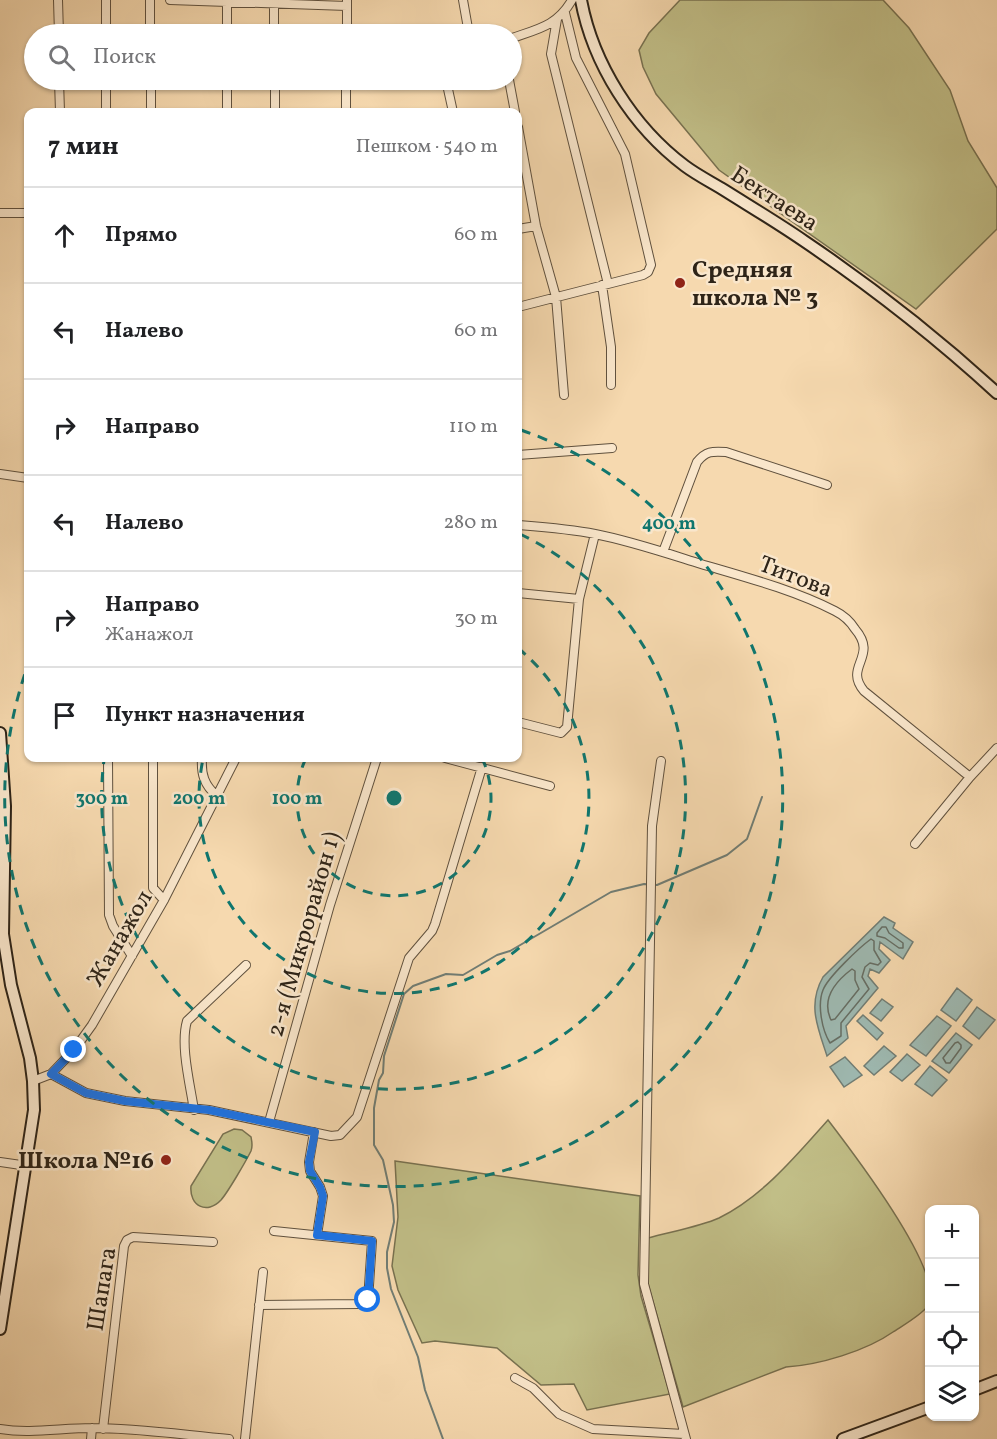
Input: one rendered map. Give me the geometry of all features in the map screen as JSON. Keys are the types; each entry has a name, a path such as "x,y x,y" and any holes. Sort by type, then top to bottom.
{"main road":[{"name":"Бектаева","path":"581,0 604,69 621,95 662,147 687,167 764,215 852,275 942,344 997,393"},
{"path":"0,734 5,806 4,944 11,985 30,1058 34,1110 0,1329"},
{"path":"0,1304 33,1081"},
{"path":"979,1388 997,1381"},
{"path":"843,1439 925,1409"}],"street":[{"path":"58,0 59,24"},
{"path":"106,0 106,24"},
{"path":"150,0 150,24"},
{"path":"170,0 347,3 347,24"},
{"path":"463,0 467,24"},
{"path":"522,34 546,26 557,19 565,13 572,0"},
{"path":"227,2 227,24"},
{"path":"274,3 274,24"},
{"path":"522,306 643,275 648,272 651,265 625,154 576,58 565,13"},
{"path":"557,19 551,54 605,285 611,347 610,385"},
{"path":"59,90 60,108"},
{"path":"106,90 106,108"},
{"path":"151,90 151,108"},
{"path":"227,90 227,108"},
{"path":"275,90 275,108"},
{"path":"346,90 346,108"},
{"path":"448,90 452,108"},
{"path":"511,90 514,108"},
{"path":"522,149 536,226 556,297 564,394"},
{"path":"0,213 24,213"},
{"path":"522,228 536,226"},
{"path":"522,454 612,448"},
{"path":"663,552 697,462 704,454 712,451 726,452 827,485"},
{"path":"0,474 24,477"},
{"name":"Титова","path":"522,525 595,534 663,552 766,583 834,610 857,631 863,642 864,655 856,673 857,682 864,691 970,777"},
{"path":"522,723 561,733 567,727 579,599 595,534"},
{"path":"522,593 579,599"},
{"path":"915,844 997,748"},
{"path":"515,1378 533,1388 559,1414 593,1429 685,1437 644,1284 652,826 661,760"},
{"path":"108,762 109,915 113,926 132,956"},
{"path":"153,762 153,888 164,900"},
{"path":"202,762 203,777 209,789 217,796"},
{"name":"Жанажол","path":"33,1081 51,1074 74,1050 92,1025 164,900 234,762"},
{"name":"2-я (Микрорайон 1)","path":"269,1122 330,905 376,762"},
{"path":"462,762 550,786"},
{"path":"51,1074 86,1093 125,1101 209,1110 331,1136 340,1135 357,1117 409,958 432,931 435,924 483,767"},
{"path":"194,1110 185,1029 188,1021 246,965"},
{"path":"315,1132 309,1162 310,1171 323,1196 317,1235"},
{"path":"0,1162 21,1165"},
{"path":"260,1305 359,1304 368,1300 372,1241 274,1231"},
{"name":"Шапага","path":"103,1429 112,1340 120,1294 124,1246 127,1240 133,1237 213,1242"},
{"path":"245,1439 263,1272"},
{"path":"91,1439 92,1428"},
{"path":"0,1429 21,1433 92,1428 229,1439"}],"shaded area":[{"path":"680,0 883,0 909,28 950,90 968,141 997,188 997,229 916,309 719,170 656,94 643,67 639,50 649,33"},
{"path":"828,1120 874,1182 909,1239 925,1274 925,1310 882,1339 856,1351 827,1360 786,1367 683,1407 648,1284 648,1238 711,1221 735,1209 764,1187"},
{"path":"234,1129 242,1130 251,1137 251,1151 221,1200 210,1207 200,1206 193,1199 191,1186 223,1134"},
{"path":"395,1161 640,1196 638,1275 641,1296 670,1394 587,1410 574,1384 541,1385 497,1348 435,1341 422,1343 398,1290 392,1266 398,1217"}],"water":[{"path":"884,917 895,923 893,928 913,942 903,959 880,942 879,949 890,960 879,973 870,969 868,976 878,988 846,1026 848,1038 827,1056 816,1016 818,987 823,977"},
{"path":"957,988 972,1000 956,1021 941,1010"},
{"path":"882,999 893,1007 881,1021 870,1013"},
{"path":"977,1007 995,1020 979,1039 963,1026"},
{"path":"863,1015 883,1033 877,1040 857,1021"},
{"path":"937,1016 951,1026 926,1056 910,1045"},
{"path":"956,1033 972,1045 949,1073 932,1061"},
{"path":"884,1046 896,1056 874,1075 864,1066"},
{"path":"907,1054 920,1065 902,1081 890,1072"},
{"path":"845,1057 862,1075 844,1087 830,1067"},
{"path":"930,1066 947,1080 932,1096 915,1084"}],"waterway":[{"path":"443,1439 425,1390 418,1357 391,1289 387,1252 394,1222 393,1205 383,1160 374,1145 374,1108 379,1080 383,1073 384,1056 404,994 413,986 446,974 463,975 497,955 510,951 611,892 644,884 657,885 727,855 747,839 762,797"}],"place":[{"name":"Средняя школа № 3","path":"680,283"},
{"name":"Школа №16","path":"166,1160"}],"route":[{"path":"74,1050 51,1074 86,1093 125,1101 209,1110 315,1132 309,1162 310,1171 323,1196 317,1235 372,1241 368,1300"}]}
